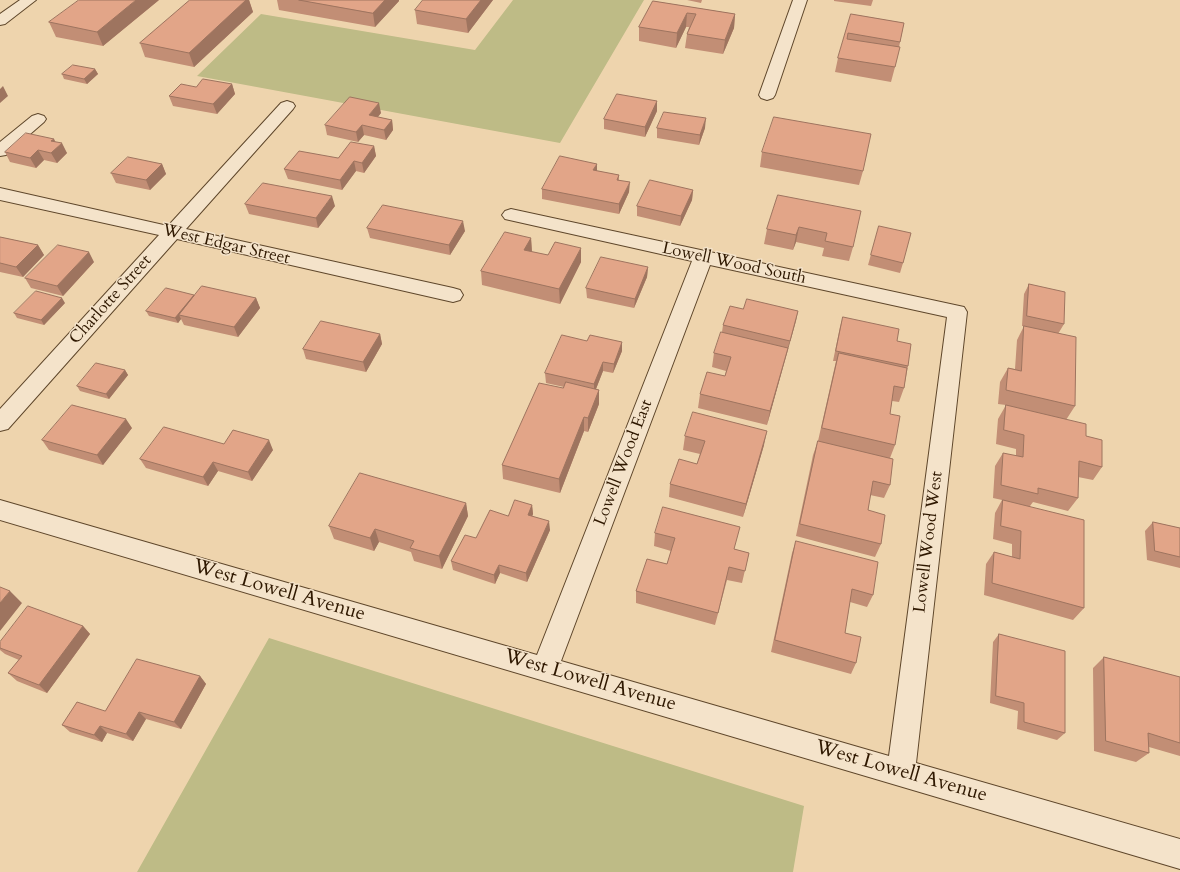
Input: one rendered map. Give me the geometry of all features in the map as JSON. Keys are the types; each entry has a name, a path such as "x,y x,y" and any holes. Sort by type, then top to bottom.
{"street":[{"path":"0,22 29,0"},
{"path":"767,95 800,0"},
{"name":"Charlotte Street","path":"0,422 287,106"},
{"path":"0,151 38,119"},
{"name":"West Edgar Street","path":"0,194 453,295"},
{"name":"Lowell Wood South","path":"511,215 956,312"},
{"name":"Lowell Wood East","path":"545,668 703,257"},
{"name":"Lowell Wood West","path":"901,772 956,312"},
{"name":"West Lowell Avenue","path":"0,510 1180,854"}],"shaded area":[{"path":"513,0 644,0 560,143 197,76 261,14 475,50"},
{"path":"269,638 804,806 793,872 137,872"}],"building":[{"path":"79,0 136,0 97,32 49,22"},
{"path":"190,0 246,0 189,53 140,43"},
{"path":"299,0 385,0 373,13"},
{"path":"423,0 481,0 466,19 415,10"},
{"path":"653,1 735,14 725,40 687,34 696,14 687,13 677,33 639,27"},
{"path":"851,14 904,23 900,42 848,33 847,39 900,47 895,67 838,58"},
{"path":"73,65 95,69 84,79 62,74"},
{"path":"203,79 232,84 213,104 169,96 181,84 196,87"},
{"path":"617,94 657,101 645,127 604,119"},
{"path":"350,97 379,103 369,115 392,120 384,130 362,125 356,132 325,125"},
{"path":"664,112 706,118 700,135 657,128"},
{"path":"774,117 871,134 863,171 762,152"},
{"path":"26,133 54,139 51,141 62,143 51,153 38,150 30,158 5,152"},
{"path":"351,142 374,146 362,163 354,161 340,180 284,169 299,151 338,158"},
{"path":"560,156 597,164 593,170 619,175 617,180 630,182 619,204 542,189"},
{"path":"128,157 162,164 146,180 111,173"},
{"path":"650,180 693,190 681,216 637,206"},
{"path":"263,183 332,196 316,218 245,204"},
{"path":"778,195 861,211 853,247 825,241 827,233 799,227 796,235 767,229"},
{"path":"383,205 463,221 449,245 367,228"},
{"path":"879,226 911,233 903,263 871,255"},
{"path":"505,232 531,238 524,250 548,255 555,242 581,248 559,289 481,271"},
{"path":"0,237 38,245 16,267 0,263"},
{"path":"58,245 89,252 57,286 25,278"},
{"path":"601,257 648,267 635,299 586,288"},
{"path":"1029,284 1065,292 1064,324 1027,316"},
{"path":"202,286 256,298 234,327 179,315"},
{"path":"166,288 194,295 175,318 146,311"},
{"path":"36,291 62,298 41,320 14,313"},
{"path":"747,299 798,311 790,341 723,325 730,306 743,309"},
{"path":"843,317 899,329 897,341 911,344 908,366 836,351"},
{"path":"321,321 380,334 363,362 303,349"},
{"path":"1024,326 1076,337 1075,406 1006,390 1008,368 1021,371"},
{"path":"721,332 788,348 770,411 700,394 707,372 725,376 731,357 714,353"},
{"path":"562,335 587,341 590,335 622,342 614,364 603,362 594,384 545,373"},
{"path":"839,353 907,368 904,388 894,386 890,414 900,416 895,445 822,428"},
{"path":"96,363 125,370 106,394 77,386"},
{"path":"566,382 599,390 588,418 584,417 559,479 502,465 539,383 563,388"},
{"path":"72,405 126,419 97,455 42,440"},
{"path":"1006,405 1086,424 1086,436 1102,440 1102,467 1079,461 1078,498 1038,488 1038,494 1001,485 1003,453 1023,457 1024,435 1004,430"},
{"path":"693,412 767,431 746,504 670,484 679,459 697,464 705,441 685,436"},
{"path":"164,427 224,444 233,430 269,440 248,472 213,462 203,477 140,459"},
{"path":"818,441 893,459 890,485 873,481 868,510 885,515 881,544 800,524"},
{"path":"360,473 466,503 439,556 410,548 414,541 375,529 370,538 329,526"},
{"path":"515,500 532,505 528,515 549,521 526,573 499,565 494,575 451,561 465,535 476,538 490,510 508,516"},
{"path":"1003,500 1084,520 1084,608 992,583 994,552 1020,559 1021,531 1001,526"},
{"path":"663,507 740,527 734,549 749,553 745,571 729,567 718,613 636,591 647,559 667,564 675,538 655,533"},
{"path":"1153,522 1180,528 1180,557 1155,551"},
{"path":"796,541 878,562 873,595 852,589 845,633 861,637 856,663 775,640"},
{"path":"0,587 10,591 0,603"},
{"path":"28,606 83,626 39,685 8,673 22,656 0,648 0,642"},
{"path":"999,634 1065,651 1065,733 1024,722 1024,703 996,696"},
{"path":"1104,657 1180,677 1180,743 1148,733 1149,753 1106,741"},
{"path":"137,659 200,676 174,722 139,712 126,734 100,726 94,735 62,725 77,702 105,711"}]}
